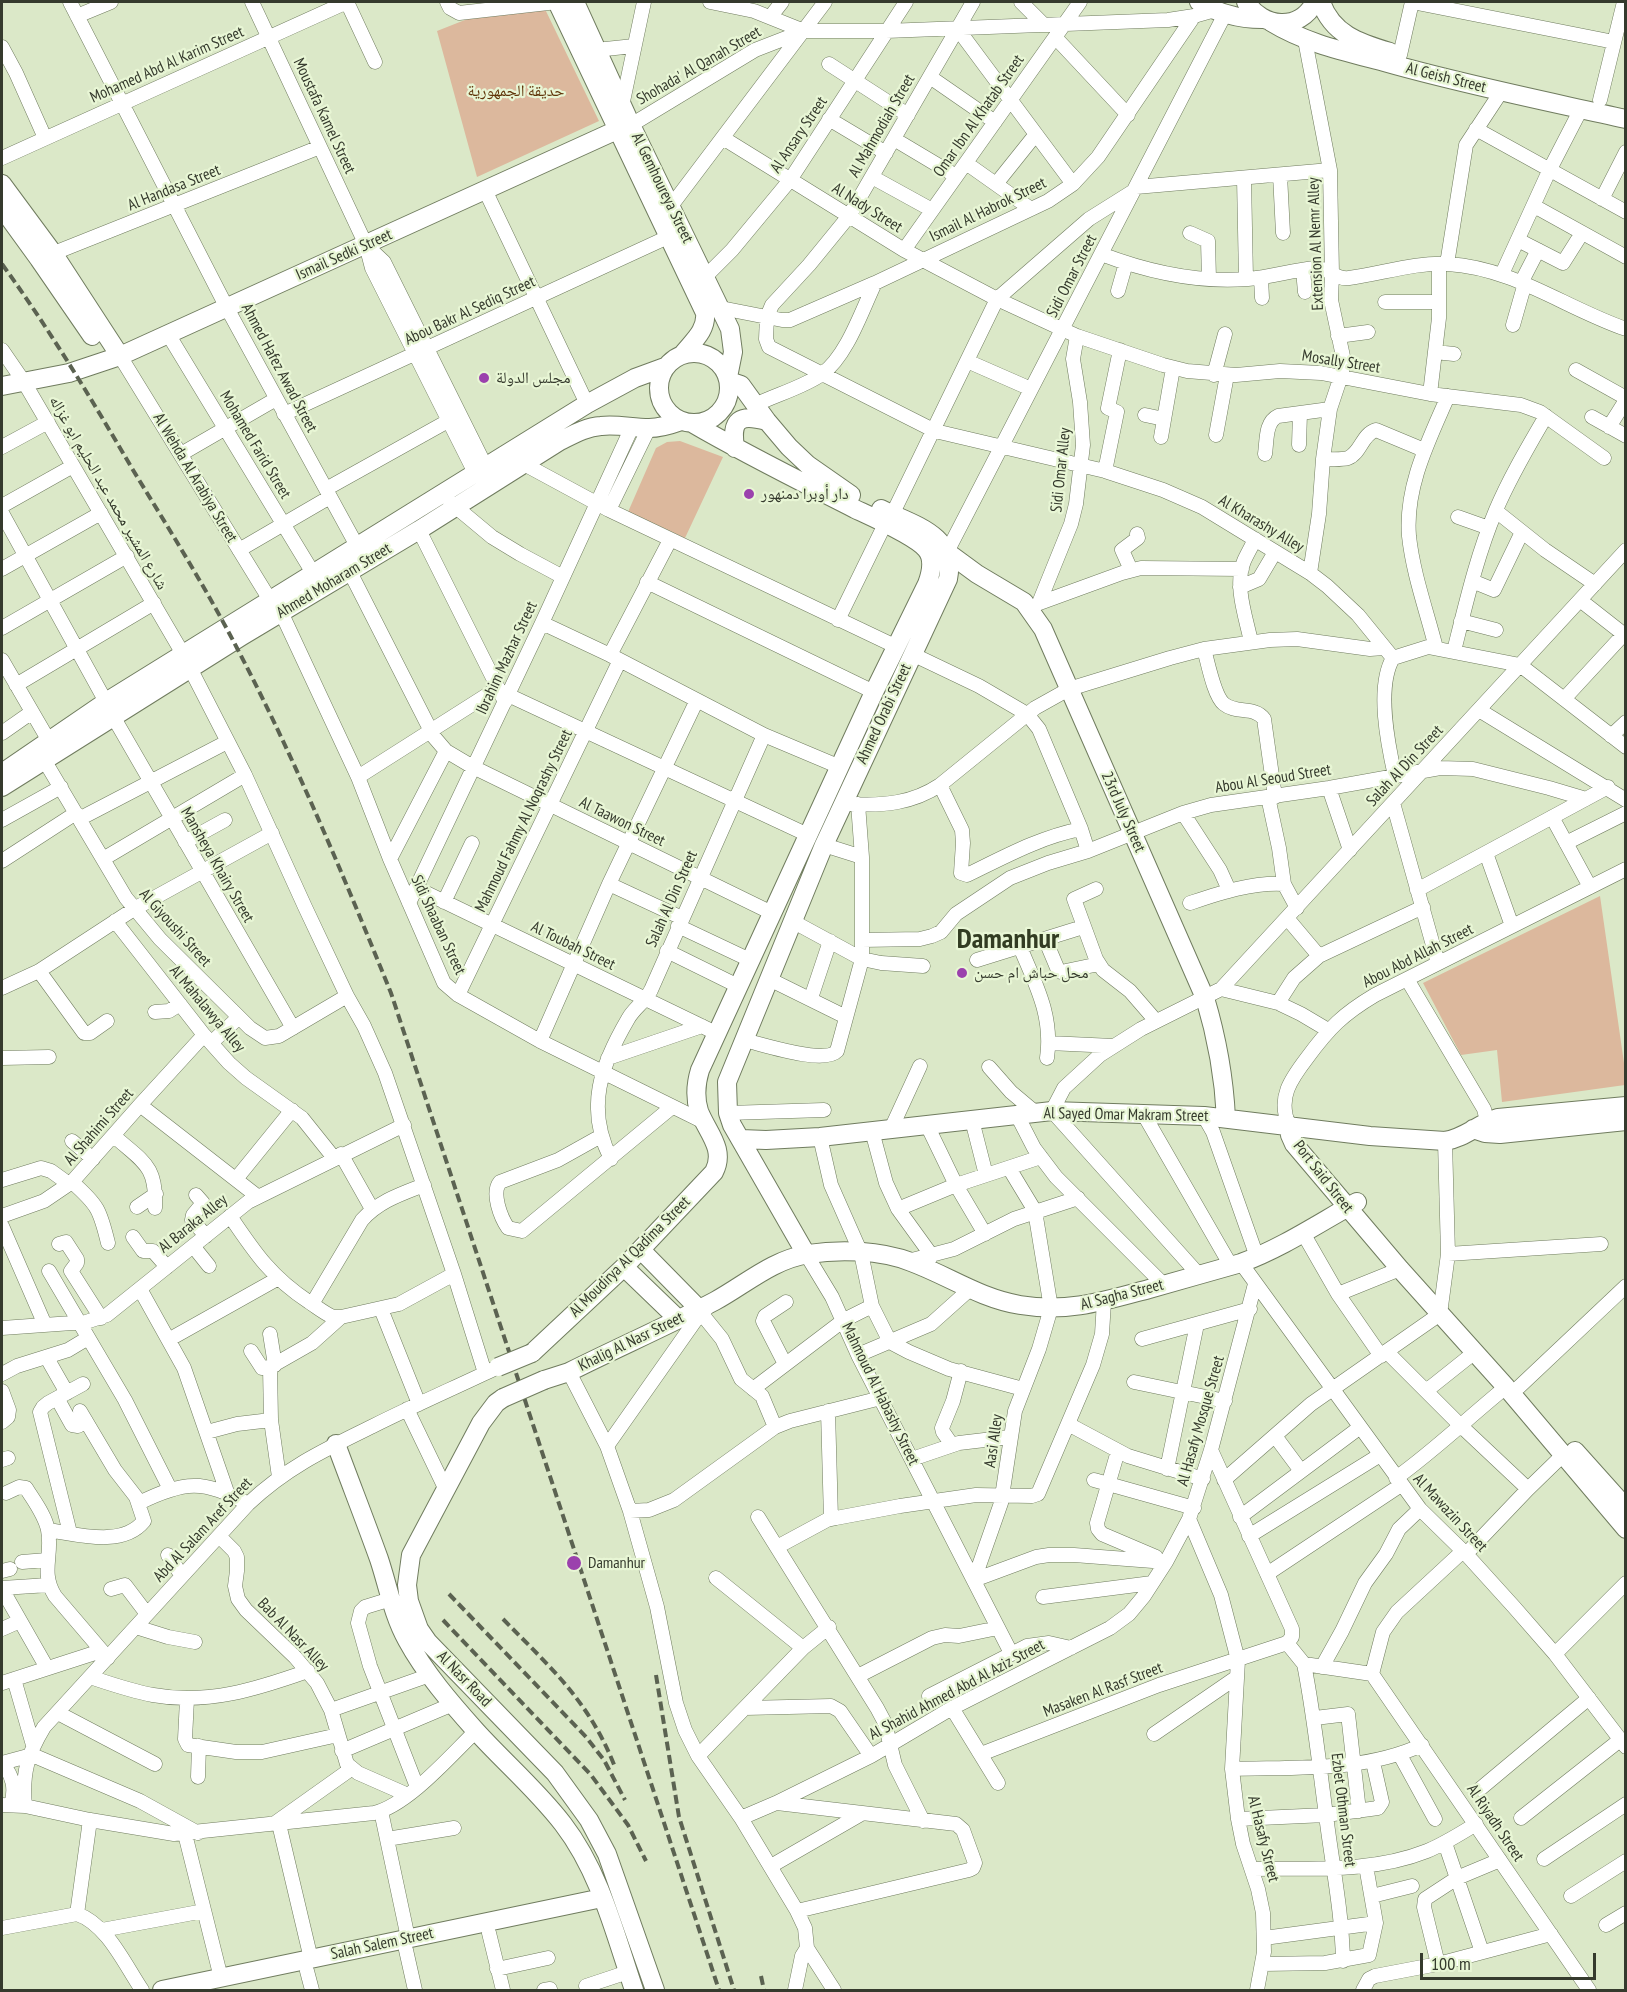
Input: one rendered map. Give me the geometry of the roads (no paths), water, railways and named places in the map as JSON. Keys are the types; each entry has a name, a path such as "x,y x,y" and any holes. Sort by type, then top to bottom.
{"main road":[{"name":"Al Gemhoureya Street","path":"557,2 624,127 671,206 721,308 734,344 729,381"},
{"name":"Al Gemhoureya Street","path":"575,2 622,106 624,127 668,237 703,308 706,319 703,330 682,355"},
{"path":"1246,2 1253,12 1266,20 1280,23 1298,19 1314,2"},
{"name":"Al Geish Street","path":"1321,2 1329,19 1353,40 1477,75 1581,109 1626,118"},
{"name":"Al Geish Street","path":"1208,10 1249,19 1266,20 1305,39 1462,84 1501,92 1600,100 1626,106"},
{"name":"Ismail Sedki Street","path":"2,386 69,373 120,356 624,127"},
{"name":"Al Wehda Al Arabiya Street","path":"2,184 46,256 120,356"},
{"name":"Al Wehda Al Arabiya Street","path":"2,208 46,256"},
{"path":"691,353 710,357 718,362 729,381 729,395 720,413 712,419 687,422 665,408 660,398 658,388 665,367 682,355 691,353"},
{"name":"Ahmed Moharam Street","path":"2,773 110,710 275,606 350,572 418,530 480,470 627,381 665,367"},
{"name":"Ahmed Orabi Street","path":"729,381 741,385 766,421 789,447 829,481 889,519 921,544 927,550 931,562 927,584 850,804 824,845 727,1082 728,1113 741,1139"},
{"path":"735,448 733,431 737,422 747,417 766,421"},
{"name":"Ahmed Moharam Street","path":"275,606 313,573 357,546 524,464 560,441 583,430 614,425 636,431 687,422"},
{"name":"Ahmed Orabi Street","path":"687,422 735,448 889,519 932,534 947,552 950,567 946,584 874,692 738,986 709,1029 696,1087 696,1099 704,1122"},
{"name":"23rd July Street","path":"947,552 977,574 1034,605 1133,833 1213,994 1226,1118"},
{"name":"Ahmed Moharam Street","path":"2,787 43,750"},
{"path":"700,1070 727,1082"},
{"name":"Al Sayed Omar Makram Street","path":"741,1139 820,1137 1044,1112 1204,1116 1370,1136 1445,1141 1457,1139 1483,1128 1498,1118 1626,1106"},
{"name":"Al Sayed Omar Makram Street","path":"1483,1128 1626,1121"},
{"name":"Al Moudirya Al Qadima Street","path":"492,1370 532,1353 624,1268 714,1172 719,1158 717,1147 704,1122"},
{"name":"Port Said Street","path":"1289,1125 1304,1137 1400,1269 1494,1355 1513,1387 1563,1455 1626,1529"},
{"name":"Mahmoud Al Habashy Street","path":"741,1139 806,1254"},
{"name":"Port Said Street","path":"1352,1205 1441,1307 1475,1352 1513,1387 1626,1508"},
{"name":"Al Sagha Street","path":"806,1254 834,1251 908,1261 969,1290 1001,1300 1051,1308 1072,1308 1243,1262 1303,1233 1352,1205"},
{"path":"641,1250 700,1311"},
{"name":"Khalig Al Nasr Street","path":"544,1380 569,1372 678,1319 700,1311 764,1270 806,1254"},
{"path":"624,1268 678,1319"},
{"name":"Al Nasr Road","path":"544,1380 496,1402 481,1423 411,1554 407,1570 408,1593 413,1615 428,1642 563,1784 582,1810 607,1854 655,1990"},
{"name":"Al Nasr Road","path":"336,1444 380,1561 406,1639 453,1704 564,1825 590,1868 634,1990"},
{"path":"380,1561 411,1554"},
{"path":"543,1800 554,1797 563,1784"},
{"path":"564,1825 573,1813 582,1810"},
{"name":"Salah Salem Street","path":"407,1944 489,1933 604,1903"},
{"name":"Salah Salem Street","path":"162,1990 218,1984 604,1903"}],"street":[{"name":"Ahmed Hafez Awad Street","path":"70,2 227,308 357,546"},
{"path":"77,16 111,2"},
{"name":"Moustafa Kamel Street","path":"252,2 366,245 370,265 421,351 480,470"},
{"path":"347,2 375,62"},
{"name":"Mohamed Abd Al Karim Street","path":"2,158 347,2"},
{"path":"447,2 450,8 459,14 557,2"},
{"path":"622,106 644,2"},
{"path":"717,2 771,16 804,31"},
{"path":"771,16 782,2"},
{"path":"671,206 825,2"},
{"name":"Al Ansary Street","path":"706,276 732,250 790,180 906,2"},
{"name":"Al Mahmodiah Street","path":"767,317 776,299 809,265 849,216 973,2"},
{"path":"1021,2 1044,25"},
{"name":"Omar Ibn Al Khatab Street","path":"904,250 1080,2"},
{"path":"1400,55 1412,2 1614,42"},
{"path":"1600,100 1624,2"},
{"name":"Shohada' Al Qanah Street","path":"624,127 755,50 804,31 886,31 1168,20 1208,10"},
{"name":"Ismail Al Habrok Street","path":"721,308 790,320 875,283 1048,201 1073,184 1098,157 1208,10"},
{"name":"Sidi Omar Street","path":"947,552 1135,189 1208,10"},
{"path":"957,28 1073,184"},
{"path":"1055,37 1128,115"},
{"name":"Extension Al Nemr Alley","path":"1305,39 1330,170 1331,300 1344,361 1330,408 1319,514 1310,573"},
{"path":"596,50 634,46"},
{"path":"2,47 45,138"},
{"path":"829,64 908,115"},
{"path":"930,77 995,122"},
{"path":"1430,394 1443,264 1465,150 1468,140 1485,120 1501,92"},
{"path":"1502,274 1581,109"},
{"path":"829,119 886,153"},
{"path":"1476,129 1626,212"},
{"path":"996,184 1036,134"},
{"name":"Al Nady Street","path":"723,138 904,250 1062,330"},
{"path":"894,139 956,176"},
{"name":"Al Handasa Street","path":"46,256 320,147"},
{"path":"1602,199 1625,156"},
{"path":"966,163 1031,209"},
{"path":"838,620 934,431 997,299 1089,219 1135,189 1330,170"},
{"path":"1280,175 1283,233"},
{"path":"872,177 932,210"},
{"path":"1244,178 1246,279"},
{"path":"485,190 587,404"},
{"path":"1534,206 1626,257"},
{"path":"1190,233 1208,240 1203,283"},
{"path":"1518,240 1563,263 1582,233"},
{"name":"Abou Bakr Al Sediq Street","path":"284,414 668,237"},
{"path":"1513,325 1524,282 1538,250"},
{"path":"1101,254 1126,263 1203,283 1261,278 1318,268 1341,278 1348,278 1443,264 1502,274 1524,282 1600,320 1626,329"},
{"path":"1118,291 1126,263"},
{"path":"1303,270 1305,292"},
{"path":"1261,278 1262,298"},
{"path":"755,405 822,374 839,357 875,283"},
{"path":"1385,302 1439,302"},
{"name":"Al Kharashy Alley","path":"767,317 766,339 769,347 934,431 1105,471 1183,498 1202,507 1310,573 1350,607 1388,653"},
{"name":"Mosally Street","path":"1062,330 1173,368 1221,375 1301,371 1341,376 1430,394 1521,405 1546,416 1604,458"},
{"path":"1338,336 1368,332"},
{"name":"Mohamed Farid Street","path":"168,334 313,573"},
{"path":"1216,435 1224,334"},
{"name":"Sidi Omar Alley","path":"1034,605 1071,524 1081,466 1082,423 1073,359 1077,336"},
{"name":"شارع المشير محمد عبد الحليم ابو غزاله","path":"2,350 24,382 154,603 187,661 226,742 245,775 347,996 374,1047 404,1125 454,1274 492,1370"},
{"path":"1105,471 1117,412 1108,408 1120,350"},
{"name":"Moustafa Kamel Street","path":"421,351 448,421 480,470"},
{"path":"1436,352 1454,354"},
{"name":"Al Wehda Al Arabiya Street","path":"120,356 275,606"},
{"path":"968,361 1031,390"},
{"path":"1161,437 1173,368"},
{"path":"1576,370 1626,399 1609,427"},
{"path":"1436,648 1413,560 1409,535 1410,502 1424,450 1448,396"},
{"path":"181,454 276,399"},
{"path":"1265,454 1271,421 1278,416 1330,408"},
{"path":"1299,445 1300,413"},
{"path":"1145,414 1164,419"},
{"path":"1454,651 1472,581 1489,528 1515,470 1546,416"},
{"path":"1592,417 1626,436"},
{"path":"239,550 448,421"},
{"path":"2,447 48,423"},
{"path":"1323,459 1351,456 1367,435 1376,430 1424,450"},
{"name":"Ibrahim Mazhar Street","path":"409,903 504,695 563,577 640,444 636,431"},
{"name":"Ibrahim Mazhar Street","path":"603,506 636,431"},
{"path":"524,464 670,540 979,686 1027,714 1039,729 1082,829 1088,851"},
{"path":"2,506 73,466"},
{"path":"449,500 506,546 563,577"},
{"path":"1496,511 1554,557 1594,584"},
{"name":"Mansheya Khairy Street","path":"2,513 110,710 292,1028"},
{"path":"2,569 101,513"},
{"path":"1458,517 1489,528"},
{"path":"418,530 504,695 808,835"},
{"path":"1472,581 1494,590 1522,532"},
{"path":"1131,570 1122,550 1138,538 1137,534"},
{"path":"1251,642 1240,587 1242,569 1256,539"},
{"name":"Mahmoud Fahmy Al Noqrashy Street","path":"458,995 585,732 647,582 670,540"},
{"path":"1240,587 1259,579 1275,552"},
{"name":"Salah Al Din Street","path":"1213,994 1297,908 1594,584 1624,555"},
{"path":"2,628 127,556"},
{"path":"1034,605 1131,570 1160,567 1242,569"},
{"path":"350,572 437,742 452,755 390,859"},
{"path":"647,582 874,692"},
{"path":"1564,699 1624,632 1580,600"},
{"path":"16,685 154,603"},
{"name":"Sidi Shaaban Street","path":"275,606 358,777 390,859 444,983 458,995 540,1041 704,1122"},
{"path":"1461,621 1496,630"},
{"path":"542,623 764,735 840,767"},
{"path":"744,1040 797,1053 831,1056 837,1051 862,959 862,858 850,804 886,804 908,801 927,794 1027,714 1069,689 1204,649 1251,642 1297,639 1388,653 1436,648 1520,665 1626,747"},
{"path":"1204,649 1219,698 1231,708 1256,712 1262,716 1284,884 1297,908"},
{"path":"1388,653 1385,702 1389,750 1395,776"},
{"name":"Al Giyoushi Street","path":"3,664 32,712 43,750 61,787 134,909 238,1018 258,1035 265,1038 279,1036 292,1028"},
{"path":"358,777 432,731 504,695"},
{"path":"540,1041 609,884 697,700"},
{"path":"1479,710 1626,800"},
{"path":"2,733 32,712"},
{"path":"1611,736 1626,722"},
{"name":"Salah Al Din Street","path":"611,1159 601,1136 598,1097 602,1071 628,1018 646,999 764,735"},
{"path":"2,861 78,816 151,782 226,742"},
{"name":"Al Taawon Street","path":"452,755 472,767 772,913"},
{"name":"Abou Al Seoud Street","path":"862,940 920,939 932,936 940,932 956,914 1010,878 1088,851 1183,813 1211,805 1329,788 1440,768 1473,769 1586,799"},
{"path":"103,859 245,775"},
{"path":"940,785 962,831 963,853 960,870 964,876 1032,844 1082,829"},
{"path":"2,819 61,787"},
{"path":"1417,890 1608,787"},
{"path":"1329,788 1350,850"},
{"path":"1393,803 1438,963"},
{"path":"1183,813 1215,861 1229,890"},
{"path":"1566,843 1626,813"},
{"path":"1552,817 1590,887"},
{"path":"185,842 225,820"},
{"path":"2,988 39,971 134,909 272,833"},
{"path":"444,902 472,843"},
{"path":"824,845 862,858"},
{"path":"1486,853 1512,926"},
{"name":"Abou Abd Allah Street","path":"1289,1125 1284,1105 1288,1084 1328,1030 1349,1011 1375,995 1626,869"},
{"path":"609,884 750,960"},
{"path":"1190,903 1229,890 1284,884"},
{"name":"Al Toubah Street","path":"416,888 709,1029"},
{"path":"1096,889 1074,899 1093,953 1108,974 1130,991 1156,1022"},
{"path":"1278,1003 1294,978 1319,956 1423,907"},
{"path":"1287,918 1319,956"},
{"name":"Al Mahalawya Alley","path":"115,921 208,1039 246,1078 292,1110 338,1156 372,1209"},
{"path":"792,921 862,959 881,963 923,966"},
{"path":"977,960 1083,927"},
{"path":"1045,939 1058,970 1061,972 1100,964"},
{"path":"811,998 830,941"},
{"path":"1020,946 1040,994 1048,1021 1047,1058"},
{"path":"667,951 738,986"},
{"path":"39,971 84,1033 90,1033 107,1021"},
{"path":"769,979 846,1017"},
{"path":"1407,979 1484,1109 1483,1128"},
{"path":"1044,1112 1081,1070 1113,1046 1213,994 1278,1003 1328,1030"},
{"path":"292,1028 347,996"},
{"path":"155,1012 169,1011 180,1004"},
{"name":"Al Shahimi Street","path":"2,1216 44,1201 71,1183 140,1105 208,1039 238,1018"},
{"path":"608,1058 709,1029"},
{"path":"1049,1043 1113,1046"},
{"path":"2,1058 49,1057"},
{"path":"891,1129 920,1066"},
{"path":"989,1066 1011,1092 1044,1112 1199,1275"},
{"path":"140,1105 257,1196"},
{"path":"601,1136 558,1160 500,1182 495,1194 505,1224 512,1230 522,1231 672,1107"},
{"path":"236,1179 292,1110"},
{"path":"728,1113 824,1110"},
{"path":"1143,1113 1243,1262"},
{"path":"1017,1115 1041,1157 1056,1177 1164,1284"},
{"path":"1204,1116 1213,1132 1243,1262"},
{"path":"972,1120 986,1175"},
{"name":"Al Baraka Alley","path":"2,1328 79,1323 101,1317 257,1196 404,1125"},
{"path":"927,1125 956,1185 985,1234"},
{"path":"872,1131 886,1183 898,1209 932,1256"},
{"path":"114,1136 143,1162 154,1177 156,1201 137,1207"},
{"path":"820,1137 831,1185 861,1253 872,1306 890,1342 909,1352 961,1371 1023,1389"},
{"path":"72,1141 93,1159"},
{"path":"1224,1480 1311,1404 1384,1354 1441,1307 1448,1254 1445,1141"},
{"path":"898,1209 956,1185 1041,1157"},
{"path":"2,1180 41,1168 51,1171 93,1200 98,1208 108,1243"},
{"path":"154,1177 165,1168"},
{"path":"1009,1168 1035,1211 1051,1308"},
{"path":"312,1304 362,1220 372,1209 393,1197 424,1185"},
{"path":"196,1195 203,1204 193,1215 192,1220 206,1236"},
{"path":"908,1261 954,1249 1014,1218 1078,1198"},
{"path":"230,1216 262,1262 277,1279 329,1315 341,1317 381,1309 408,1300 454,1274"},
{"path":"2,1226 45,1325"},
{"path":"1303,1233 1338,1294 1384,1354 1528,1488"},
{"path":"133,1237 143,1251 153,1251 167,1267"},
{"path":"59,1244 66,1242 77,1259 77,1263 71,1270 72,1273 101,1317"},
{"path":"1448,1254 1601,1244"},
{"path":"193,1246 209,1266"},
{"name":"Mahmoud Al Habashy Street","path":"806,1254 821,1276 844,1320 858,1355 1011,1653"},
{"name":"Al Mawazin Street","path":"1243,1262 1256,1284 1359,1428 1420,1509 1464,1553 1555,1653 1623,1744"},
{"path":"1338,1294 1400,1269"},
{"path":"48,1271 125,1400 170,1489"},
{"path":"170,1339 277,1279"},
{"name":"Al Hasafy Mosque Street","path":"1166,1562 1191,1513 1203,1479 1256,1284"},
{"path":"1268,1574 1398,1481 1460,1425 1513,1387 1626,1286"},
{"path":"140,1289 170,1339 184,1368 227,1492"},
{"path":"858,1355 931,1324 969,1290"},
{"path":"777,1547 831,1519 976,1495 1032,1497 1040,1491 1098,1350 1103,1326 1104,1301"},
{"path":"785,1364 763,1321 765,1316 786,1302"},
{"path":"753,1389 844,1320 872,1306"},
{"name":"Aasi Alley","path":"974,1580 1003,1495 1015,1411 1040,1349 1051,1308"},
{"path":"381,1309 413,1406 446,1490"},
{"path":"1142,1339 1250,1309"},
{"path":"607,1446 700,1311 722,1339 741,1379 762,1396 775,1427"},
{"path":"251,1351 262,1368 272,1366 312,1343 341,1317"},
{"path":"1167,1469 1197,1324"},
{"path":"270,1334 271,1420 279,1477"},
{"path":"2,1374 17,1366 68,1350 88,1338"},
{"path":"1426,1391 1475,1352"},
{"path":"47,1358 72,1425 78,1426 83,1416 119,1477 139,1503 144,1521 126,1533 103,1538 48,1530"},
{"name":"Abd Al Salam Aref Street","path":"12,1805 24,1781 30,1750 44,1727 90,1677 104,1654 136,1627 248,1504 279,1477 336,1444 492,1370"},
{"path":"952,1445 942,1428 953,1401 961,1371"},
{"path":"569,1372 607,1446 630,1511 657,1607 676,1703 685,1730 698,1756 741,1818 797,1911 805,1928 807,1948 834,1990"},
{"path":"1134,1382 1225,1401"},
{"path":"70,1533 40,1412 43,1407 83,1384"},
{"path":"2,1391 9,1410 8,1417 2,1422"},
{"path":"630,1511 649,1510 674,1500 775,1427 880,1398"},
{"path":"828,1411 831,1519"},
{"path":"207,1432 237,1424 271,1420"},
{"path":"1068,1424 1138,1460 1203,1479"},
{"path":"1240,1517 1359,1428"},
{"path":"1275,1436 1301,1471"},
{"path":"912,1459 952,1445 1010,1437"},
{"path":"1211,1450 1292,1629 1292,1637 1287,1643 1304,1664 1372,1674 1383,1632 1396,1612 1464,1553 1563,1455"},
{"path":"1118,1451 1097,1523 1099,1532 1166,1562"},
{"path":"1249,1536 1380,1455"},
{"path":"1094,1480 1191,1513"},
{"path":"139,1503 170,1489 203,1486 227,1492 248,1504"},
{"path":"6,1493 19,1487 26,1488 45,1518 48,1530 49,1585 55,1596 104,1654 47,1668 8,1681 30,1750 38,1757 100,1782 159,1810 191,1833 218,1984"},
{"path":"1322,1667 1365,1583 1386,1554 1399,1529 1420,1509"},
{"name":"Al Hasafy Street","path":"1191,1513 1221,1595 1238,1660 1232,1769 1238,1819 1263,1913 1263,1964 1257,1990"},
{"path":"758,1517 829,1627 885,1723 895,1765 923,1821"},
{"name":"Bab Al Nasr Alley","path":"219,1536 237,1557 235,1593 241,1605 308,1671 325,1696 332,1710 342,1751 351,1769"},
{"path":"974,1580 1036,1557 1049,1555 1068,1554 1166,1562"},
{"path":"168,1555 182,1576"},
{"path":"11,1567 47,1560"},
{"name":"Al Shahid Ahmed Abd Al Aziz Street","path":"741,1818 889,1747 952,1708 1120,1621 1137,1605 1166,1562"},
{"path":"716,1578 803,1648"},
{"path":"1043,1597 1152,1583"},
{"path":"1555,1653 1626,1583"},
{"path":"47,1668 2,1588 49,1585"},
{"path":"111,1589 125,1585 147,1614"},
{"path":"391,1599 365,1607 358,1617 358,1623 363,1645 394,1729 413,1791"},
{"path":"2,1629 20,1620"},
{"path":"136,1627 168,1637 195,1642"},
{"path":"698,1756 803,1648 829,1627"},
{"path":"858,1676 932,1638 945,1635 959,1636 998,1628"},
{"path":"929,1696 1011,1653 1038,1643 1071,1648"},
{"name":"Masaken Al Rasf Street","path":"981,1754 1159,1685 1287,1643"},
{"name":"Ezbet Othman Street","path":"1304,1664 1315,1718 1342,1928 1343,1961"},
{"path":"90,1677 153,1695 187,1699 248,1691 308,1671"},
{"name":"Al Riyadh Street","path":"1372,1674 1589,1990"},
{"path":"332,1710 430,1675"},
{"path":"1154,1734 1237,1677"},
{"path":"1480,1789 1588,1698"},
{"path":"187,1699 186,1742 200,1746 236,1752 262,1752 339,1736"},
{"path":"342,1751 453,1704"},
{"path":"746,1708 831,1706 840,1711 870,1756"},
{"path":"952,1708 998,1783"},
{"path":"58,1713 155,1764"},
{"path":"1315,1718 1348,1714 1359,1811"},
{"path":"30,1750 2,1763 12,1778 14,1796 12,1805 164,1833 191,1833 381,1811 413,1791 476,1731"},
{"path":"1521,1818 1623,1744"},
{"path":"1232,1769 1373,1762 1400,1755 1422,1745"},
{"path":"198,1777 200,1746"},
{"path":"1400,1755 1435,1819"},
{"path":"1238,1819 1326,1815 1378,1808 1382,1805 1373,1762"},
{"path":"276,1824 351,1769 413,1791"},
{"path":"776,1803 960,1826 974,1856 973,1868 956,1874 797,1911"},
{"path":"1544,1859 1626,1804"},
{"path":"381,1811 415,1990"},
{"path":"771,1866 863,1814"},
{"path":"77,1914 90,1820"},
{"path":"276,1824 309,1965 312,1990"},
{"path":"1252,1869 1366,1866 1425,1852 1476,1824"},
{"path":"387,1839 454,1828"},
{"path":"1445,1843 1482,1952"},
{"path":"1438,1964 1424,1902 1429,1896 1457,1878 1500,1860"},
{"path":"1571,1896 1626,1861"},
{"path":"1263,1964 1325,1963 1369,1955 1376,1923 1366,1866"},
{"path":"1372,1896 1412,1886"},
{"path":"102,1930 204,1911"},
{"path":"1606,1925 1626,1913"},
{"path":"2,1928 77,1914 94,1922 102,1930 142,1990"},
{"path":"1264,1938 1376,1923"},
{"path":"489,1933 502,1990"},
{"path":"1363,1990 1369,1979 1375,1976 1438,1964 1551,1934"},
{"path":"795,1990 802,1956 807,1948"},
{"path":"497,1969 548,1958"},
{"path":"586,1986 628,1972"}],"railway":[{"path":"2,264 86,391 226,627 280,734 355,906 391,993 719,1990"},
{"path":"449,1594 586,1737 604,1760 625,1800"},
{"path":"503,1619 553,1670 581,1704 605,1744 615,1767"},
{"path":"443,1620 591,1775 628,1825 646,1861"},
{"path":"656,1675 679,1817 734,1990"},
{"path":"761,1976 764,1990"}],"place":[{"name":"مجلس الدولة","path":"484,378"},
{"name":"دار أوبرا دمنهور","path":"749,494"},
{"name":"محل حباش ام حسن","path":"962,973"},
{"name":"Damanhur","path":"574,1563"}],"district":[{"name":"Damanhur","path":"1008,940"}],"park label":[{"name":"حديقة الجمهورية","path":"516,91"}]}
